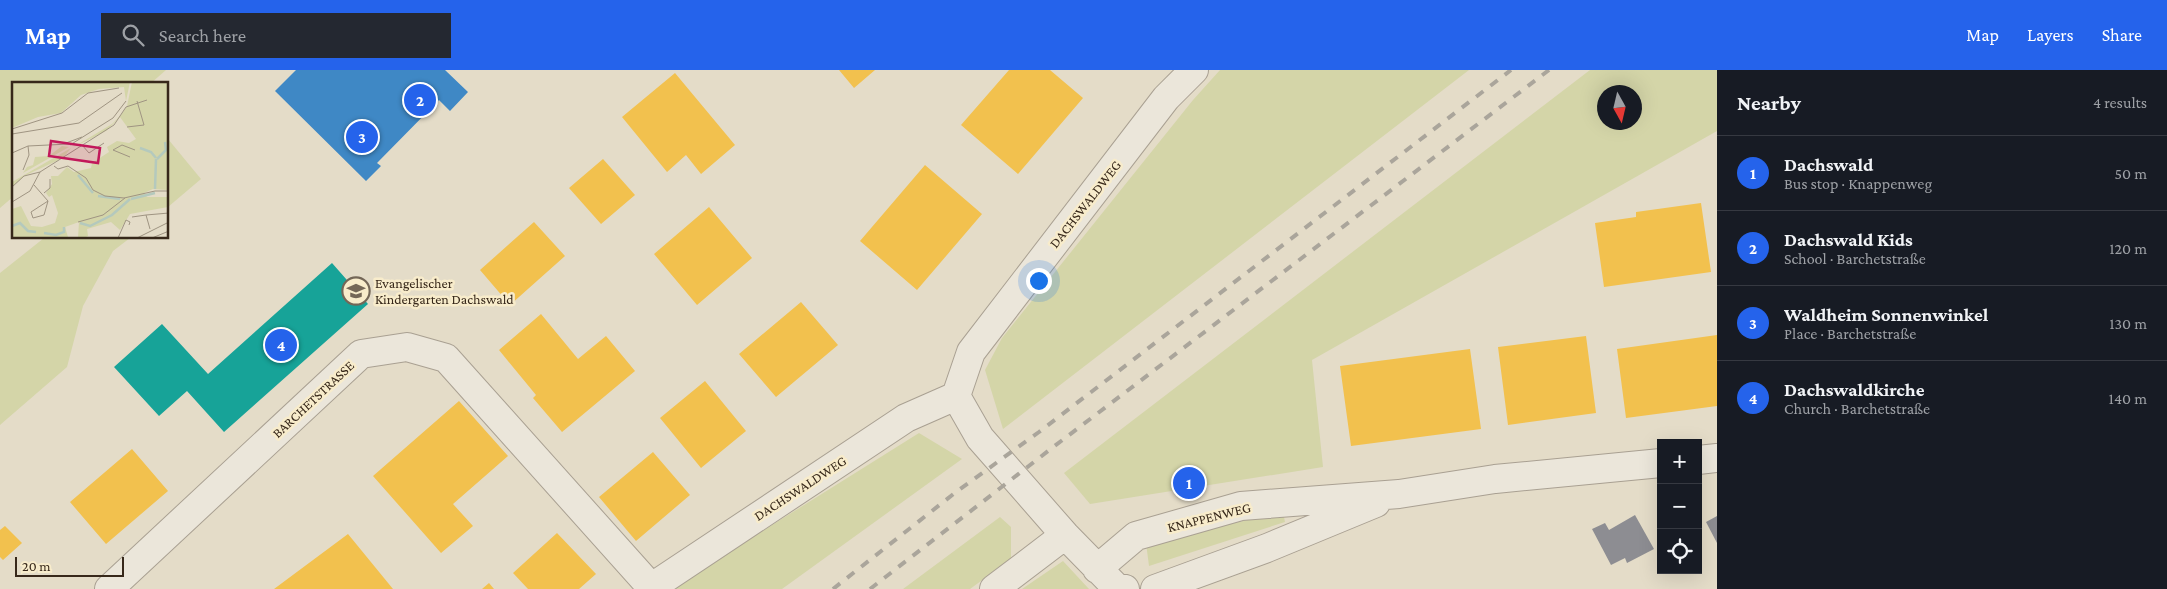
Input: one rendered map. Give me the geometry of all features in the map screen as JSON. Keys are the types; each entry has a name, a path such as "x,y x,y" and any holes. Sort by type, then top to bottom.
{"street":[{"name":"DACHSWALDWEG","path":"650,588 906,418 956,396 971,352 1166,98 1194,70"},
{"name":"BARCHETSTRASSE","path":"109,589 361,354 407,347 446,358 650,588"},
{"path":"956,396 980,438 1097,569 1116,587 1125,589"},
{"path":"1702,460 1717,458"},
{"name":"KNAPPENWEG","path":"1097,569 1136,536 1241,506 1399,494 1495,479 1657,463"},
{"name":"KNAPPENWEG","path":"1156,589 1267,548 1399,494"},
{"path":"994,589 1065,535"}],"green space":[{"path":"0,70 166,70 152,82 12,82 12,198 0,208"},
{"path":"1220,70 1469,70 1003,429 985,370 1002,338 1193,100"},
{"path":"1590,70 1717,70 1717,131 1312,360 1323,467 1090,504 1064,473"},
{"path":"169,140 201,179 169,206"},
{"path":"43,239 129,239 113,251 83,306 67,367 0,425 0,273"},
{"path":"919,433 962,459 782,589 670,589"},
{"path":"1283,512 1285,522 1149,566 1146,543"},
{"path":"1000,517 1011,527 1011,559 970,589 903,589"},
{"path":"1063,561 1089,589 1022,589"}],"building: Homes":[{"path":"839,70 875,70 854,88"},
{"path":"1009,70 1050,70 1083,98 1018,174 961,125"},
{"path":"675,73 735,145 701,174 686,155 667,172 622,117"},
{"path":"603,159 635,195 601,224 569,188"},
{"path":"925,165 982,214 917,290 860,241"},
{"path":"1701,203 1711,272 1604,287 1595,223 1636,217 1636,212"},
{"path":"709,207 752,258 697,305 654,254"},
{"path":"534,222 565,256 510,305 480,270"},
{"path":"801,302 838,345 776,397 739,354"},
{"path":"541,314 578,359 606,336 635,371 562,432 533,398 536,395 499,350"},
{"path":"1717,335 1717,406 1626,418 1617,349"},
{"path":"1586,336 1596,413 1508,425 1498,347"},
{"path":"1470,349 1481,429 1351,446 1340,366"},
{"path":"705,381 746,431 701,468 660,418"},
{"path":"459,401 508,456 453,504 473,526 441,553 373,476"},
{"path":"132,449 168,491 106,544 70,502"},
{"path":"653,452 690,495 636,541 599,497"},
{"path":"5,526 22,543 3,560 0,557 0,530"},
{"path":"557,533 596,574 579,589 528,589 513,573"},
{"path":"348,534 393,589 274,589"},
{"path":"489,583 494,589 482,589"}],"building: Schools":[{"path":"296,70 445,70 468,92 450,111 439,100 377,163 381,166 366,181 275,91"}],"building: Public":[{"path":"332,263 368,304 224,432 187,391 159,416 114,367 162,324 208,374"}],"building: Industry":[{"path":"1635,515 1654,549 1627,563 1625,558 1611,565 1592,529 1605,523 1609,530"},
{"path":"1717,516 1717,543 1706,522"}],"railway":[{"path":"833,589 956,492 1039,432 1511,70"},
{"path":"870,589 1549,70"}],"place":[{"name":"Dachswald Kids","path":"420,100"},
{"name":"Waldheim Sonnenwinkel","path":"362,137"},
{"name":"Evangelischer Kindergarten Dachswald","path":"356,291"},
{"name":"Dachswaldkirche","path":"281,345"},
{"name":"Dachswald","path":"1189,483"}]}
